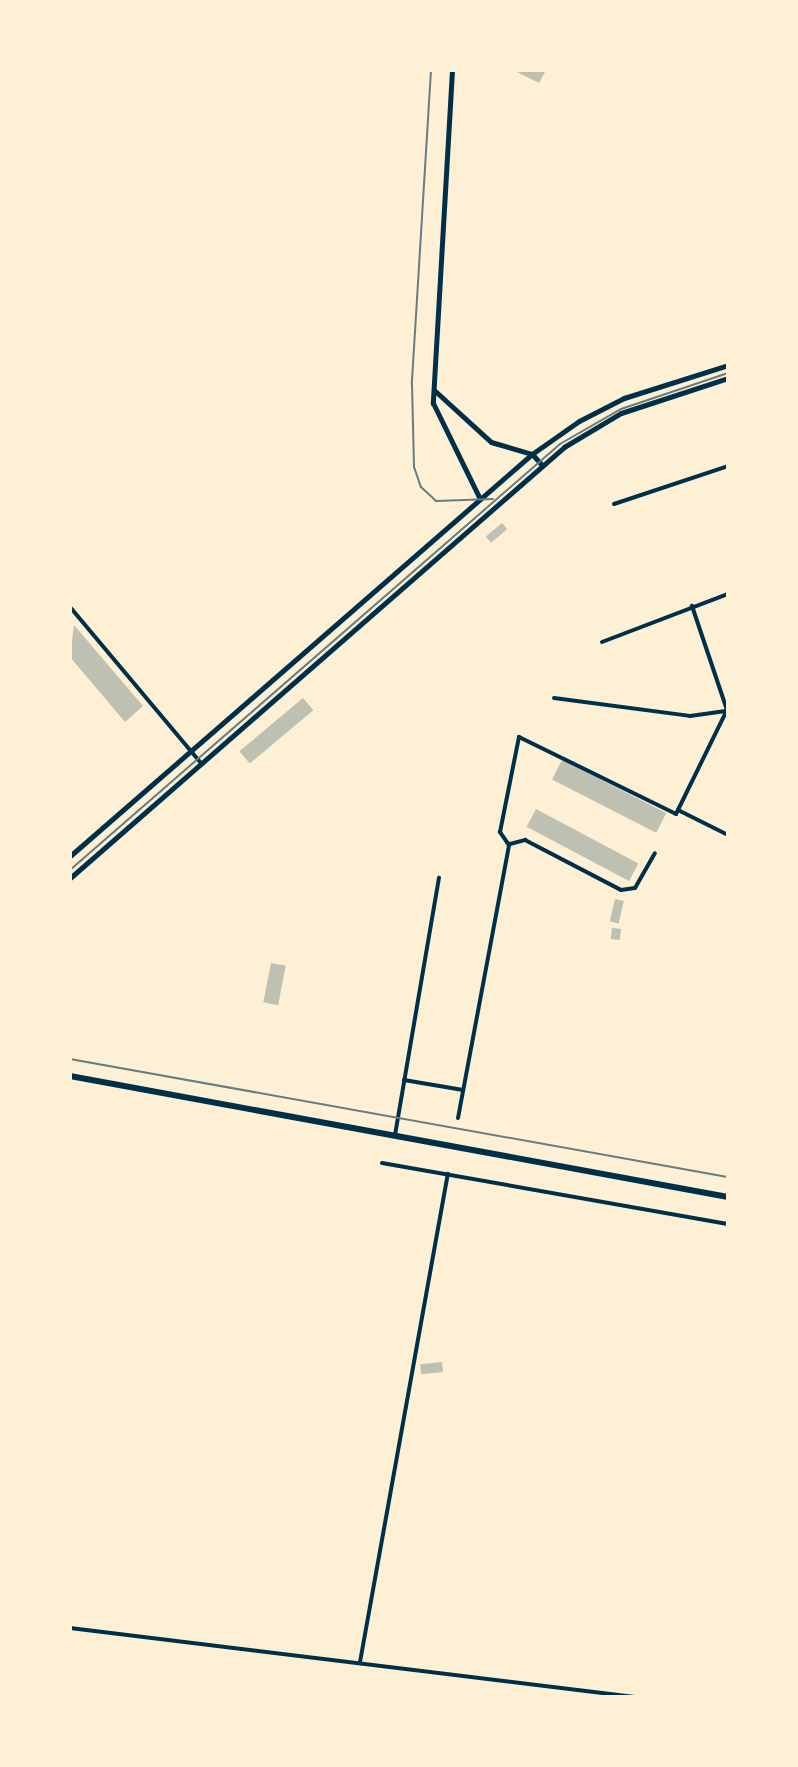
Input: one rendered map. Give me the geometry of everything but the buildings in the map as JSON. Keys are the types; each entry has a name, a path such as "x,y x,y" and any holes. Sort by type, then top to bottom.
{"main road":[{"path":"70,1077 728,1197"}],"street":[{"path":"452,70 433,388 437,418 480,499"},
{"path":"70,856 532,454 579,421 624,398 728,365"},
{"path":"70,878 542,465 621,413 728,378"},
{"path":"433,388 491,442 532,454 542,465"},
{"path":"614,504 728,466"},
{"path":"398,569 409,579"},
{"path":"602,642 728,594"},
{"path":"677,812 727,710 692,606"},
{"path":"70,607 201,763"},
{"path":"554,698 690,716 727,710"},
{"path":"509,845 500,832 519,737 728,835"},
{"path":"458,1118 509,845 516,838 525,840 628,891 635,888 655,853"},
{"path":"394,1137 439,878"},
{"path":"404,1080 463,1090"},
{"path":"382,1163 728,1224"},
{"path":"360,1662 448,1174"},
{"path":"70,1628 635,1697"}],"tram line":[{"path":"431,70 412,384 414,467 421,487 436,501 493,499"},
{"path":"70,870 560,444 621,409 728,373"},
{"path":"70,1059 728,1177"}]}
